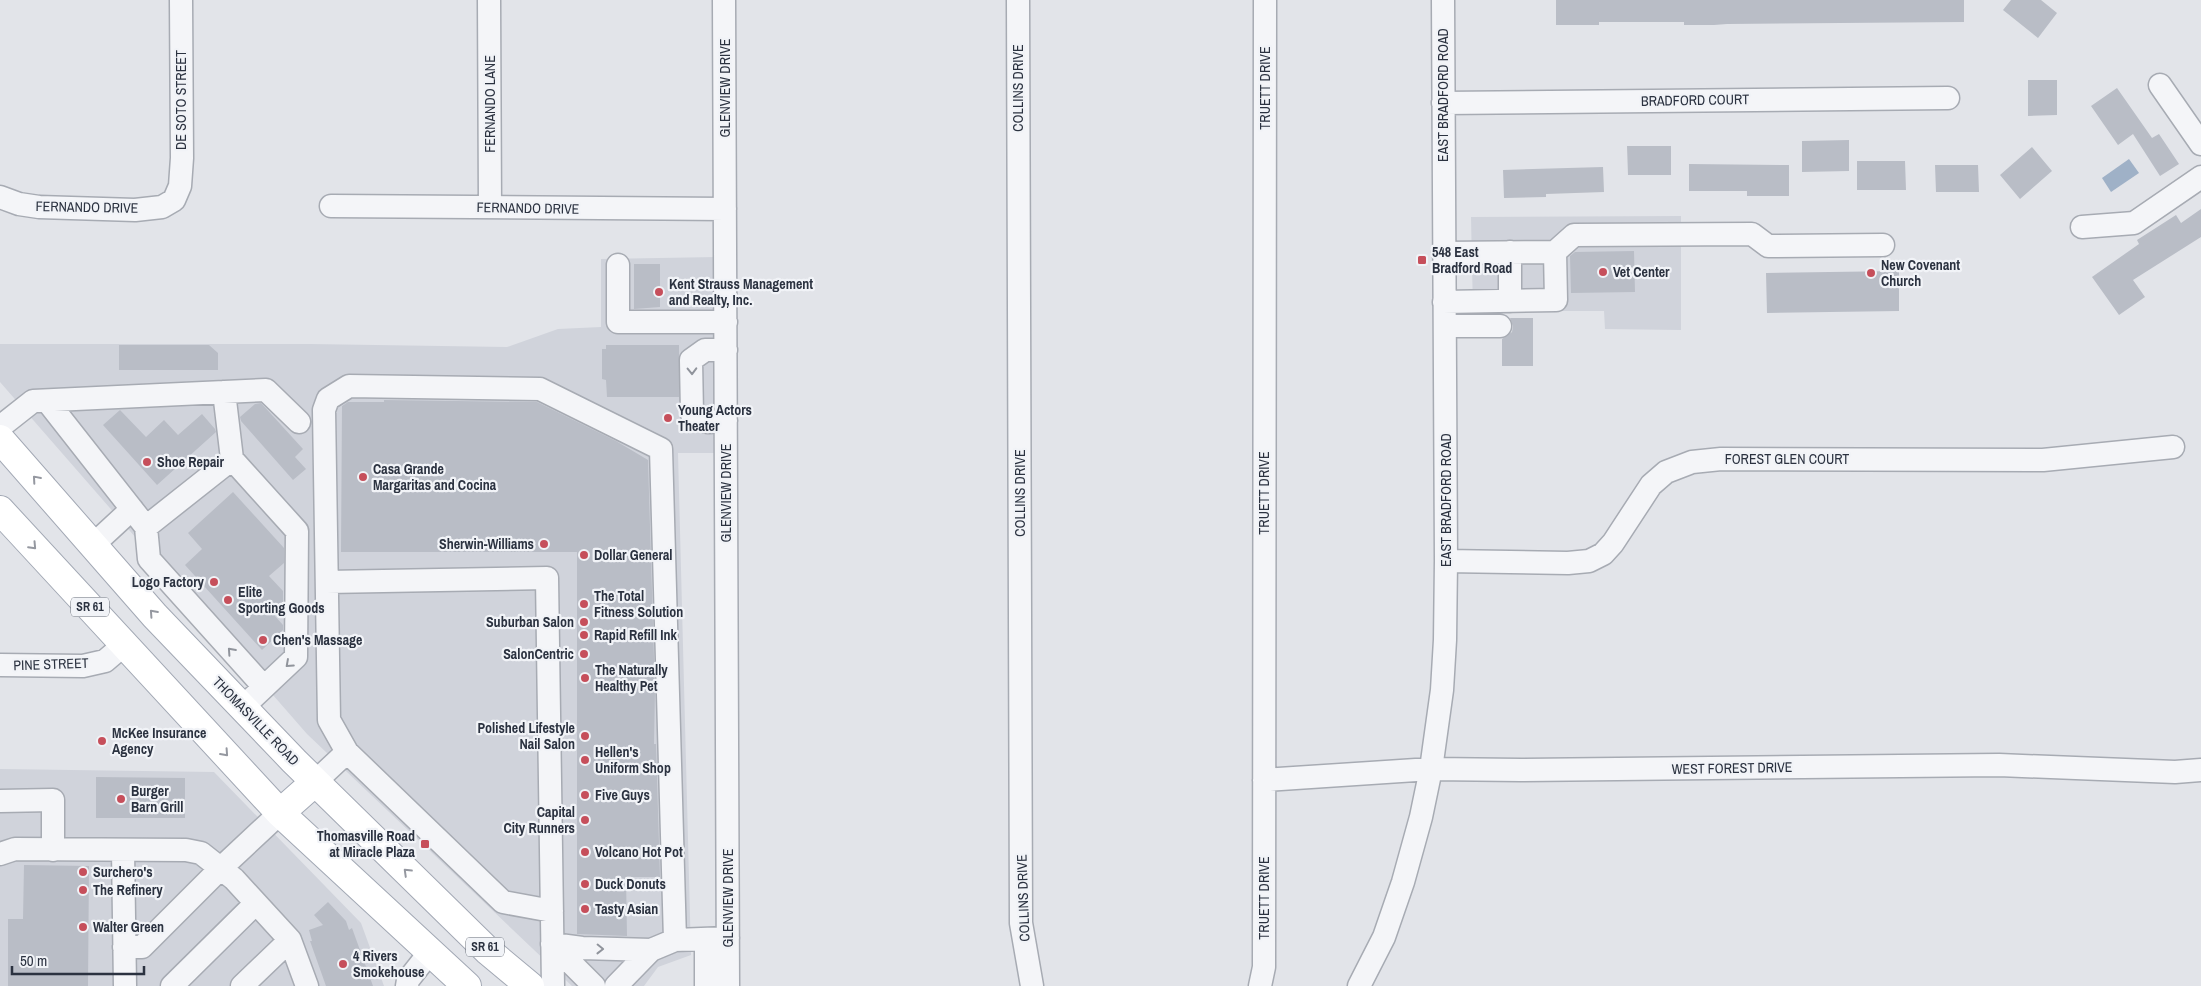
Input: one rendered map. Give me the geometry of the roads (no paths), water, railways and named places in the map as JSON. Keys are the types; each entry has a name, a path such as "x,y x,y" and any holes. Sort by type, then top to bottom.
{"main road":[{"name":"THOMASVILLE ROAD","path":"2,442 181,642 315,782 488,951 530,986"},
{"name":"SR 61","path":"0,510 280,814 467,986"},
{"path":"153,674 181,642"},
{"path":"280,814 315,782"}],"street":[{"name":"DE SOTO STREET","path":"174,200 180,186 182,158 181,0"},
{"name":"FERNANDO LANE","path":"489,0 490,207"},
{"name":"GLENVIEW DRIVE","path":"724,0 728,986"},
{"name":"COLLINS DRIVE","path":"1018,0 1021,923 1032,986"},
{"name":"TRUETT DRIVE","path":"1260,986 1264,967 1265,0"},
{"name":"EAST BRADFORD ROAD","path":"1359,986 1384,937 1406,874 1431,769 1442,690 1446,640 1443,0"},
{"path":"2160,85 2201,144"},
{"name":"BRADFORD COURT","path":"1442,103 1948,98"},
{"path":"2082,227 2134,223 2201,177"},
{"name":"FERNANDO DRIVE","path":"0,197 19,204 39,207 135,210 162,207 174,200"},
{"name":"FERNANDO DRIVE","path":"331,206 725,209"},
{"path":"1443,253 1555,252 1574,235 1752,234 1768,246 1883,245"},
{"path":"1510,252 1510,301"},
{"path":"1444,302 1556,300 1555,252"},
{"path":"618,265 618,322 726,322"},
{"path":"1445,326 1500,326"},
{"path":"726,350 705,350 692,360 692,414 708,422 726,421"},
{"path":"552,911 503,902 347,752 329,720 324,410 328,399 349,386 540,389 661,449 675,940"},
{"path":"2,442 33,402 47,401 266,390 300,422"},
{"path":"224,392 232,459 297,531 296,657 243,707"},
{"path":"47,401 146,527 149,559 264,687"},
{"name":"FOREST GLEN COURT","path":"1446,561 1568,563 1588,561 1603,554 1613,544 1652,485 1666,472 1692,462 1721,459 2043,460 2173,447"},
{"path":"146,527 232,459"},
{"path":"93,545 132,509"},
{"path":"327,582 547,578 553,986"},
{"name":"PINE STREET","path":"0,665 83,666 105,661 125,644"},
{"path":"315,782 347,752"},
{"name":"WEST FOREST DRIVE","path":"1264,780 1431,769 1521,770 1999,765 2175,772 2201,770"},
{"path":"0,801 53,800 52,850"},
{"path":"124,947 142,946 220,869 280,814"},
{"path":"0,854 15,849 189,851 201,854 234,880 290,940 307,986"},
{"path":"123,850 125,986"},
{"path":"172,986 256,904"},
{"path":"616,986 651,950 675,940 728,938"},
{"path":"706,939 706,986"},
{"path":"242,986 290,940"},
{"path":"552,944 582,948 651,950"},
{"path":"552,944 594,986"},
{"path":"407,986 408,980 430,952"}],"water":[{"path":"2129,159 2139,173 2111,192 2102,178"}],"place":[{"name":"548 East Bradford Road","path":"1422,260"},
{"name":"Vet Center","path":"1603,272"},
{"name":"New Covenant Church","path":"1871,273"},
{"name":"Kent Strauss Management and Realty, Inc.","path":"659,292"},
{"name":"Young Actors Theater","path":"668,418"},
{"name":"Shoe Repair","path":"147,462"},
{"name":"Casa Grande Margaritas and Cocina","path":"363,477"},
{"name":"Sherwin-Williams","path":"544,544"},
{"name":"Dollar General","path":"584,555"},
{"name":"Logo Factory","path":"214,582"},
{"name":"Elite Sporting Goods","path":"228,600"},
{"name":"The Total Fitness Solution","path":"584,604"},
{"name":"Suburban Salon","path":"584,622"},
{"name":"Rapid Refill Ink","path":"584,635"},
{"name":"Chen's Massage","path":"263,640"},
{"name":"SalonCentric","path":"584,654"},
{"name":"The Naturally Healthy Pet","path":"585,678"},
{"name":"Polished Lifestyle Nail Salon","path":"585,736"},
{"name":"McKee Insurance Agency","path":"102,741"},
{"name":"Hellen's Uniform Shop","path":"585,760"},
{"name":"Five Guys","path":"585,795"},
{"name":"Burger Barn Grill","path":"121,799"},
{"name":"Capital City Runners","path":"585,820"},
{"name":"Thomasville Road at Miracle Plaza","path":"425,844"},
{"name":"Volcano Hot Pot","path":"585,852"},
{"name":"Surchero's","path":"83,872"},
{"name":"Duck Donuts","path":"585,884"},
{"name":"The Refinery","path":"83,890"},
{"name":"Tasty Asian","path":"585,909"},
{"name":"Walter Green","path":"83,927"},
{"name":"4 Rivers Smokehouse","path":"343,964"}]}
